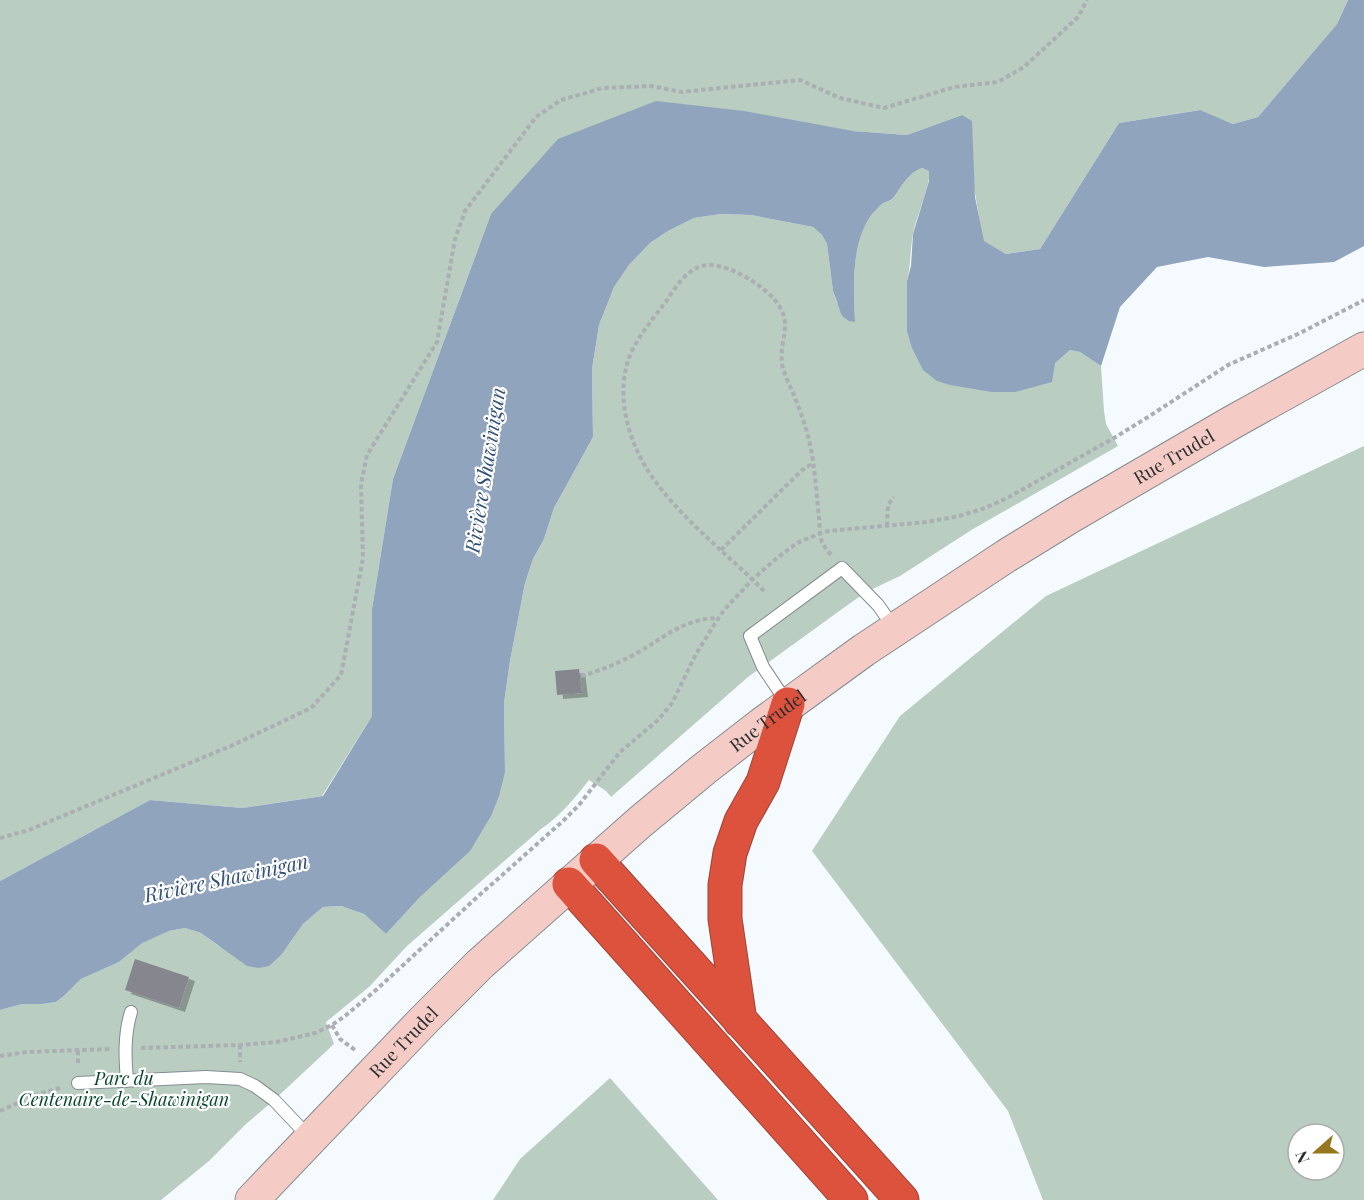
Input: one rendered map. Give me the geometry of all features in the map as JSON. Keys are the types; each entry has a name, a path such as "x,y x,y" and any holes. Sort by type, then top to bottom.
{"highway":[{"path":"740,1021 725,919 726,869 741,821 763,782 788,704"},
{"path":"596,860 902,1200"},
{"path":"569,884 851,1200"}],"main road":[{"name":"Rue Trudel","path":"252,1200 480,964 596,860 704,769 788,704 895,629 1051,528 1248,413 1364,349"}],"lane":[{"path":"788,704 763,667 750,636 842,568 878,604 895,629"},
{"path":"127,1081 125,1035 131,1012"},
{"path":"78,1083 207,1077 240,1079 255,1086 274,1100 311,1139"}],"path":[{"path":"0,838 29,830 253,736 311,708 341,675 363,558 361,484 367,455 437,342 455,239 465,211 536,117 561,100 603,88 650,86 682,92 800,80 840,98 884,108 954,87 998,82 1024,67 1078,17 1087,0"},
{"path":"764,591 675,504 646,466 631,436 624,403 626,366 634,346 668,298 694,269 704,265 715,266 740,275 769,294 784,316 782,362 805,428 813,464 822,544 834,558"},
{"path":"194,1046 287,1041 315,1033 332,1025 370,996 579,805 620,752 668,709 701,644 718,618 753,579 790,548 821,533 927,522 959,516 997,502 1139,423 1228,365 1300,333 1364,300"},
{"path":"721,550 799,473 813,464"},
{"path":"887,526 888,505 894,497"},
{"path":"759,504 763,509"},
{"path":"581,676 605,669 628,658 674,629 700,620 718,618"},
{"path":"332,1025 340,1039 378,1069"},
{"path":"240,1045 240,1063"},
{"path":"0,1056 27,1052 78,1051"},
{"path":"0,1111 35,1095 61,1087"}],"green space":[{"path":"0,0 1348,0 1337,24 1258,117 1233,124 1199,110 1119,123 1040,249 1006,254 983,241 962,115 907,135 853,131 491,214 393,479 372,609 372,716 322,796 242,808 150,800 0,881"},
{"name":"Parc du Centenaire-de-Shawinigan","path":"922,168 930,171 913,234 907,281 1054,363 1070,350 1080,352 1101,366 1106,424 1118,446 973,529 900,576 866,592 748,677 611,797 589,780 555,818 407,946 369,987 326,1022 334,1044 209,1161 161,1200 0,1200 0,1010 22,1004 56,1002 81,979 119,962 142,942 169,931 185,928 201,933 220,947 282,954 303,924 323,907 341,906 364,914 386,934 421,896 505,772 504,703 525,583 533,559 544,539 554,508 593,437 592,369 599,325 614,287 629,265 650,243 694,218 721,214 751,215 813,227 822,235 827,244 833,291 837,303 855,322 855,266 860,238 865,226 877,208 892,200 909,176"},
{"path":"1364,446 1364,1200 1043,1200 1008,1111 812,851 900,716 1046,596"},
{"path":"610,1078 718,1200 493,1200 520,1159"}],"water":[{"name":"Rivière Shawinigan","path":"1348,0 1364,0 1364,246 1334,262 1264,267 1208,257 1157,267 1120,307 1101,366 1080,352 1070,350 1055,363 1052,382 1015,392 992,392 950,385 937,381 923,370 912,348 907,331 907,281 911,266 913,234 929,181 929,171 922,168 909,176 893,199 878,207 865,226 855,266 855,322 842,316 833,291 827,244 822,235 813,227 751,215 721,214 694,218 650,243 629,265 614,287 599,325 592,369 593,437 554,508 544,539 533,559 525,583 504,703 505,772 491,816 470,851 421,896 386,934 364,914 341,906 323,907 303,924 282,954 269,966 259,968 247,966 201,933 185,928 169,931 142,943 119,962 81,979 56,1002 22,1004 0,1010 0,881 150,800 242,808 323,796 372,716 372,609 393,479 491,214 558,139 656,101 744,111 853,131 907,135 962,115 972,121 975,197 984,241 1006,254 1040,249 1119,123 1200,110 1233,124 1258,117 1337,24"}],"building":[{"path":"579,669 582,693 557,695 555,671"},
{"path":"135,959 189,977 179,1008 125,990"}]}
